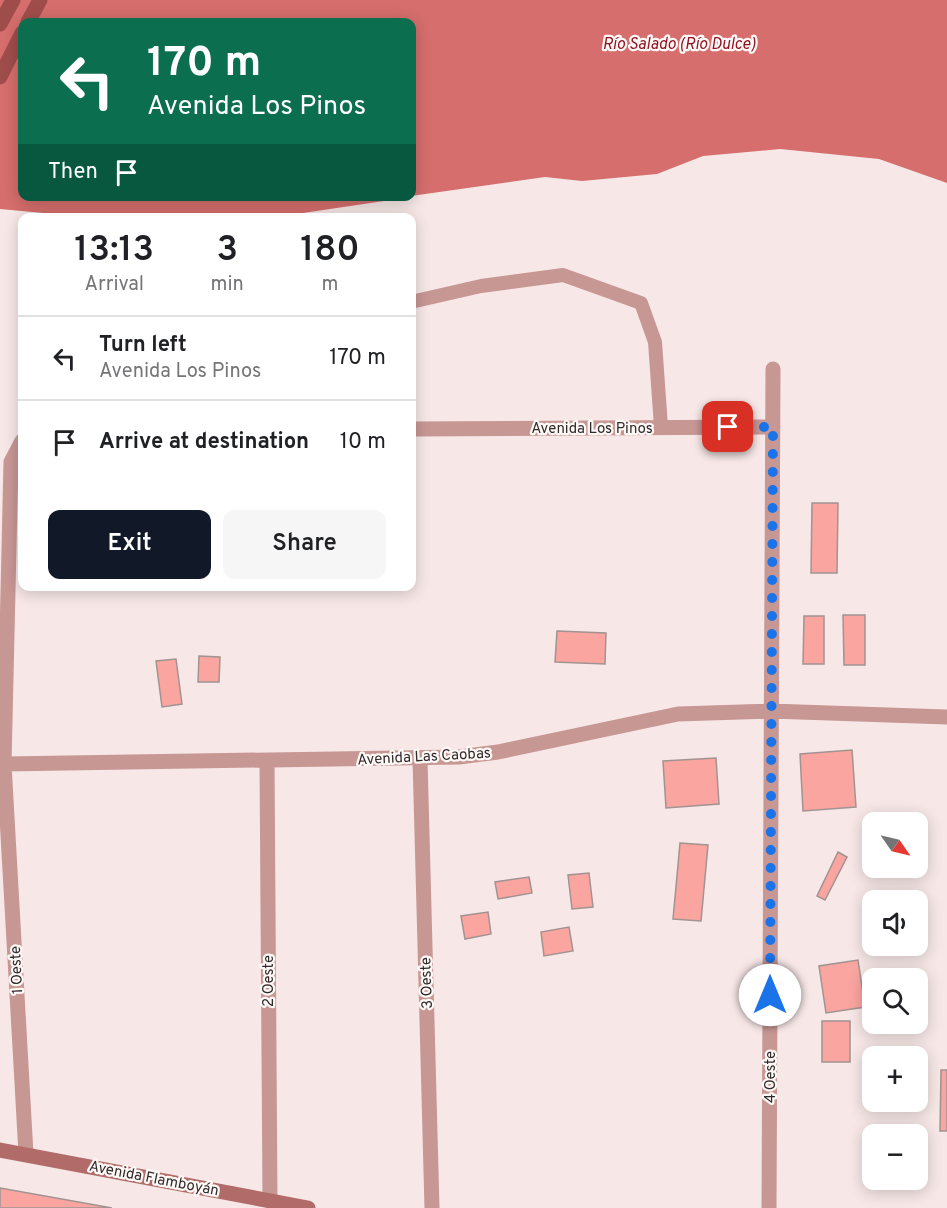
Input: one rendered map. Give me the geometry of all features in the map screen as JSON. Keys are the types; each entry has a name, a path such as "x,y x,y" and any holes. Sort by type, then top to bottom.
{"main road":[{"path":"0,24 13,0"},
{"path":"30,18 40,0"},
{"path":"0,77 18,41"}],"street":[{"name":"4 Oeste","path":"769,1208 773,369"},
{"name":"Avenida Los Pinos","path":"416,429 773,427"},
{"name":"1 Oeste","path":"18,449 11,462 4,764 26,1154"},
{"name":"Avenida Las Caobas","path":"4,764 420,759 498,752 678,714 770,711 947,717"},
{"name":"3 Oeste","path":"420,759 432,1208"},
{"name":"2 Oeste","path":"267,761 270,1201"},
{"name":"Avenida Flamboyán","path":"0,1150 308,1208"}],"lane":[{"path":"416,301 481,286 563,275 640,303 655,342 661,428"}],"water":[{"name":"Río Salado (Río Dulce)","path":"0,0 947,0 947,183 879,159 780,149 703,156 657,174 582,181 545,177 416,195 416,18 18,18 18,201 384,201 303,213 43,213 0,209"}],"building":[{"path":"812,503 838,503 837,573 811,573"},
{"path":"843,615 865,615 865,665 844,665"},
{"path":"804,616 824,616 824,664 803,664"},
{"path":"557,631 606,633 605,664 555,662"},
{"path":"199,656 220,657 219,682 198,682"},
{"path":"176,659 182,704 162,707 156,661"},
{"path":"852,750 856,807 803,811 800,754"},
{"path":"716,758 719,804 666,808 663,761"},
{"path":"680,843 708,845 701,921 673,919"},
{"path":"838,852 847,857 825,900 817,896"},
{"path":"589,873 593,907 572,909 568,875"},
{"path":"529,877 532,893 498,899 495,882"},
{"path":"488,912 491,934 465,939 461,916"},
{"path":"569,927 573,951 544,956 541,932"},
{"path":"858,960 862,1007 826,1013 819,966"},
{"path":"822,1021 850,1021 850,1062 822,1062"},
{"path":"941,1070 947,1070 947,1131 940,1131"},
{"path":"0,1188 112,1208 0,1208"}],"route":[{"path":"728,427 773,427 770,995"}]}
